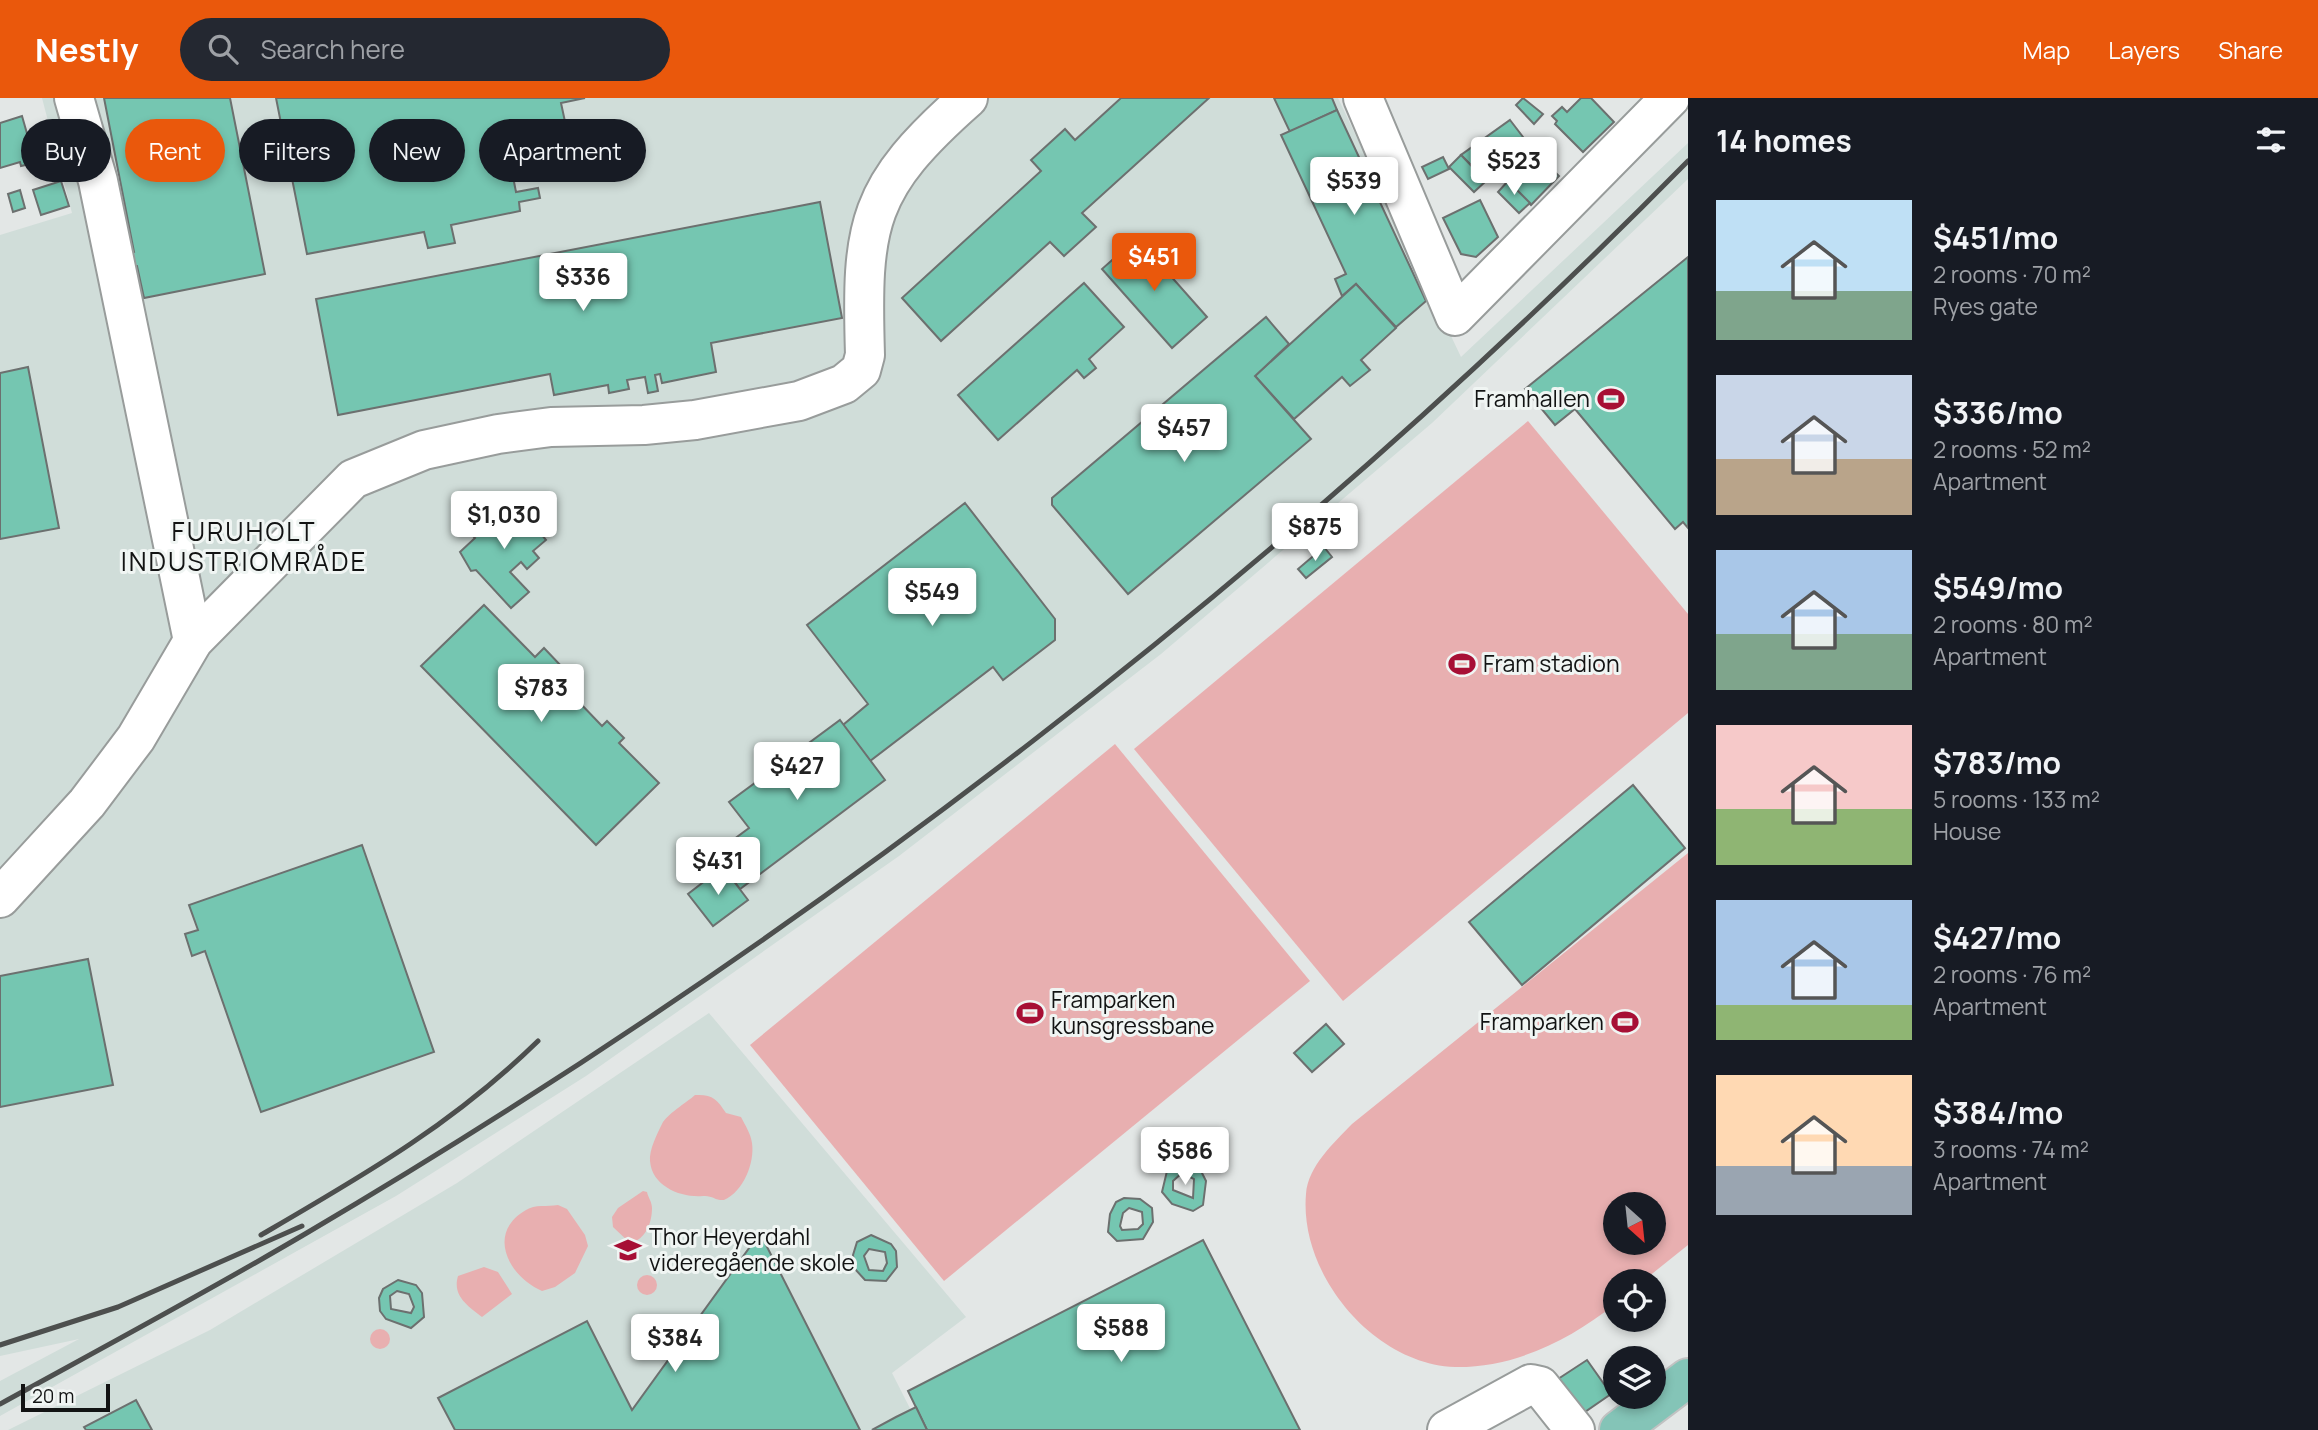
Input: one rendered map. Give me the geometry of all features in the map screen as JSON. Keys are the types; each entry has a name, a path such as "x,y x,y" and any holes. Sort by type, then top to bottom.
{"main road":[{"path":"1619,1430 1688,1378"}],"street":[{"path":"74,98 98,181 193,640"},
{"path":"0,898 87,803 136,738 193,640 353,479 425,450 498,434 551,427 644,425 695,420 799,401 844,384 861,370 865,355 866,246 874,211 900,168 924,138 968,98"},
{"path":"1363,98 1455,316 1670,98"},
{"path":"1447,1430 1531,1384 1540,1386 1575,1430"}],"shaded area":[{"path":"42,98 1338,98 1461,357 1688,143 1688,179 1432,423 1161,654 899,856 586,1076 396,1196 0,1416 0,1381 79,1339 0,1356 0,235 72,213 64,182 111,182 111,119 47,119"},
{"name":"Fram stadion","path":"1528,421 1688,614 1688,713 1343,1001 1134,749"},
{"name":"Framparken kunsgressbane","path":"1115,744 1310,981 944,1281 750,1045"},
{"path":"1688,853 1688,1245 1658,1269 1603,1269 1603,1313 1540,1349 1499,1363 1477,1366 1455,1367 1425,1362 1396,1350 1370,1332 1347,1309 1328,1283 1315,1254 1307,1224 1306,1194 1311,1174 1330,1147 1352,1124"},
{"name":"Thor Heyerdahl videregående skole","path":"709,1013 966,1317 892,1373 921,1430 8,1430 210,1330 457,1183"},
{"path":"695,1095 706,1095 717,1101 726,1113 741,1117 751,1140 752,1159 746,1176 737,1191 724,1200 678,1193 662,1184 652,1170 651,1152 664,1120"},
{"path":"643,1191 647,1192 651,1204 651,1219 644,1234 630,1243 613,1227 612,1217 618,1208"},
{"path":"558,1205 567,1209 585,1235 588,1246 575,1273 555,1287 542,1291 530,1284 511,1265 506,1254 507,1230 514,1219 530,1208"},
{"path":"484,1267 498,1272 512,1294 482,1317 462,1300 457,1283 458,1276"},
{"path":"643,1275 651,1275 657,1285 651,1295 643,1295 637,1289 637,1281"},
{"path":"376,1329 384,1329 390,1339 384,1349 376,1349 370,1343 370,1335"}],"building":[{"path":"104,98 230,98 239,143 239,182 247,182 265,274 144,298 137,266 129,267 127,253 134,252 111,134 111,119 108,119"},
{"path":"276,98 585,98 561,103 564,119 479,119 479,182 514,182 516,192 538,188 540,198 519,202 520,211 451,225 455,243 428,248 424,232 307,254 293,182 355,182 355,119 280,119"},
{"path":"1121,98 1209,98 1082,213 1096,227 1064,256 1050,242 941,341 902,298 1041,171 1031,160 1065,129 1075,140"},
{"path":"1274,98 1332,98 1337,110 1290,132"},
{"path":"1523,98 1543,114 1534,124 1516,105"},
{"path":"1581,98 1591,98 1614,122 1583,152 1555,124 1557,121 1552,116 1562,107 1567,112"},
{"path":"1337,110 1426,301 1396,327 1356,284 1342,296 1335,279 1346,274 1281,135"},
{"path":"22,116 21,166 20,162 0,168 0,123"},
{"path":"1510,120 1523,137 1476,170 1461,155"},
{"path":"1527,145 1559,176 1531,205 1506,180 1515,170 1508,164"},
{"path":"1461,155 1486,181 1474,192 1449,167"},
{"path":"1443,157 1449,169 1428,179 1422,167"},
{"path":"1508,181 1530,203 1519,213 1498,192"},
{"path":"61,182 69,206 41,215 33,190"},
{"path":"20,190 25,208 13,212 8,194"},
{"path":"1480,200 1498,237 1476,257 1461,254 1443,218"},
{"path":"820,202 842,318 711,343 716,372 662,383 660,374 655,375 658,391 648,393 645,377 627,380 629,389 609,393 608,385 554,395 550,374 338,415 316,299"},
{"path":"1137,238 1207,317 1172,348 1102,269"},
{"name":"Framhallen","path":"1688,257 1688,528 1683,522 1675,529 1575,409 1555,425 1525,389"},
{"path":"1084,283 1124,327 1089,359 1096,368 1084,378 1077,370 998,440 958,395"},
{"path":"1356,284 1396,328 1361,360 1370,370 1350,386 1342,377 1294,419 1255,376"},
{"path":"1266,317 1289,344 1255,376 1311,439 1128,594 1052,505 1052,498"},
{"path":"28,367 59,528 0,539 0,373"},
{"path":"965,503 1055,619 1055,640 1003,680 993,667 870,761 843,725 868,704 807,625"},
{"path":"513,504 533,526 539,520 547,529 541,534 546,540 533,551 539,558 527,569 521,562 510,572 529,592 511,608 476,570 471,571 460,552 475,538 470,533 493,512 498,518"},
{"path":"1324,547 1332,557 1306,578 1298,569"},
{"path":"484,605 535,657 544,648 563,668 554,676 602,726 607,721 624,738 619,743 659,783 596,845 421,666"},
{"path":"840,720 885,780 740,889 714,854 749,828 729,802"},
{"path":"1633,785 1685,848 1522,985 1469,922"},
{"path":"362,845 434,1052 261,1112 205,951 192,956 185,934 198,930 189,905"},
{"path":"723,867 748,900 713,926 688,894"},
{"path":"88,959 113,1085 0,1107 0,976"},
{"path":"1326,1024 1344,1044 1312,1072 1294,1053"},
{"path":"1182,1163 1201,1171 1206,1181 1203,1205 1193,1211 1172,1204 1162,1192 1167,1171","holes":["1182,1173 1194,1179 1193,1198 1173,1190 1173,1181"]},
{"path":"1124,1198 1140,1199 1152,1208 1153,1222 1143,1239 1117,1241 1108,1232 1110,1214 1116,1202","holes":["1129,1208 1142,1212 1143,1224 1138,1229 1122,1230 1120,1226 1123,1213"]},
{"path":"760,1233 860,1430 455,1430 438,1398 587,1321 632,1410"},
{"path":"871,1235 891,1244 896,1251 897,1267 886,1281 865,1280 855,1269 853,1255 857,1242","holes":["869,1249 885,1252 887,1263 883,1271 869,1270 864,1256"]},
{"path":"1203,1240 1300,1430 927,1430 908,1391"},
{"path":"398,1280 416,1285 422,1293 424,1317 411,1328 386,1319 380,1311 379,1298 383,1289","holes":["397,1291 409,1294 414,1307 411,1313 391,1309 390,1296"]},
{"path":"1587,1360 1603,1383 1603,1400 1579,1416 1555,1381"},
{"path":"136,1400 152,1430 86,1430 84,1427"},
{"path":"916,1407 927,1430 872,1430 896,1417"}],"railway":[{"path":"0,1404 267,1256 491,1121 674,1001 855,874 1031,742 1204,604 1371,461 1533,313 1688,161"},
{"path":"261,1235 406,1147 473,1098 538,1041"},
{"path":"0,1345 118,1307 302,1226"}],"place":[{"name":"Framhallen","path":"1611,399"},
{"name":"Fram stadion","path":"1462,664"},
{"name":"Framparken kunsgressbane","path":"1030,1013"},
{"name":"Framparken","path":"1625,1022"},
{"name":"Thor Heyerdahl videregående skole","path":"628,1250"}],"district":[{"name":"FURUHOLT INDUSTRIOMRÅDE","path":"244,547"}]}
